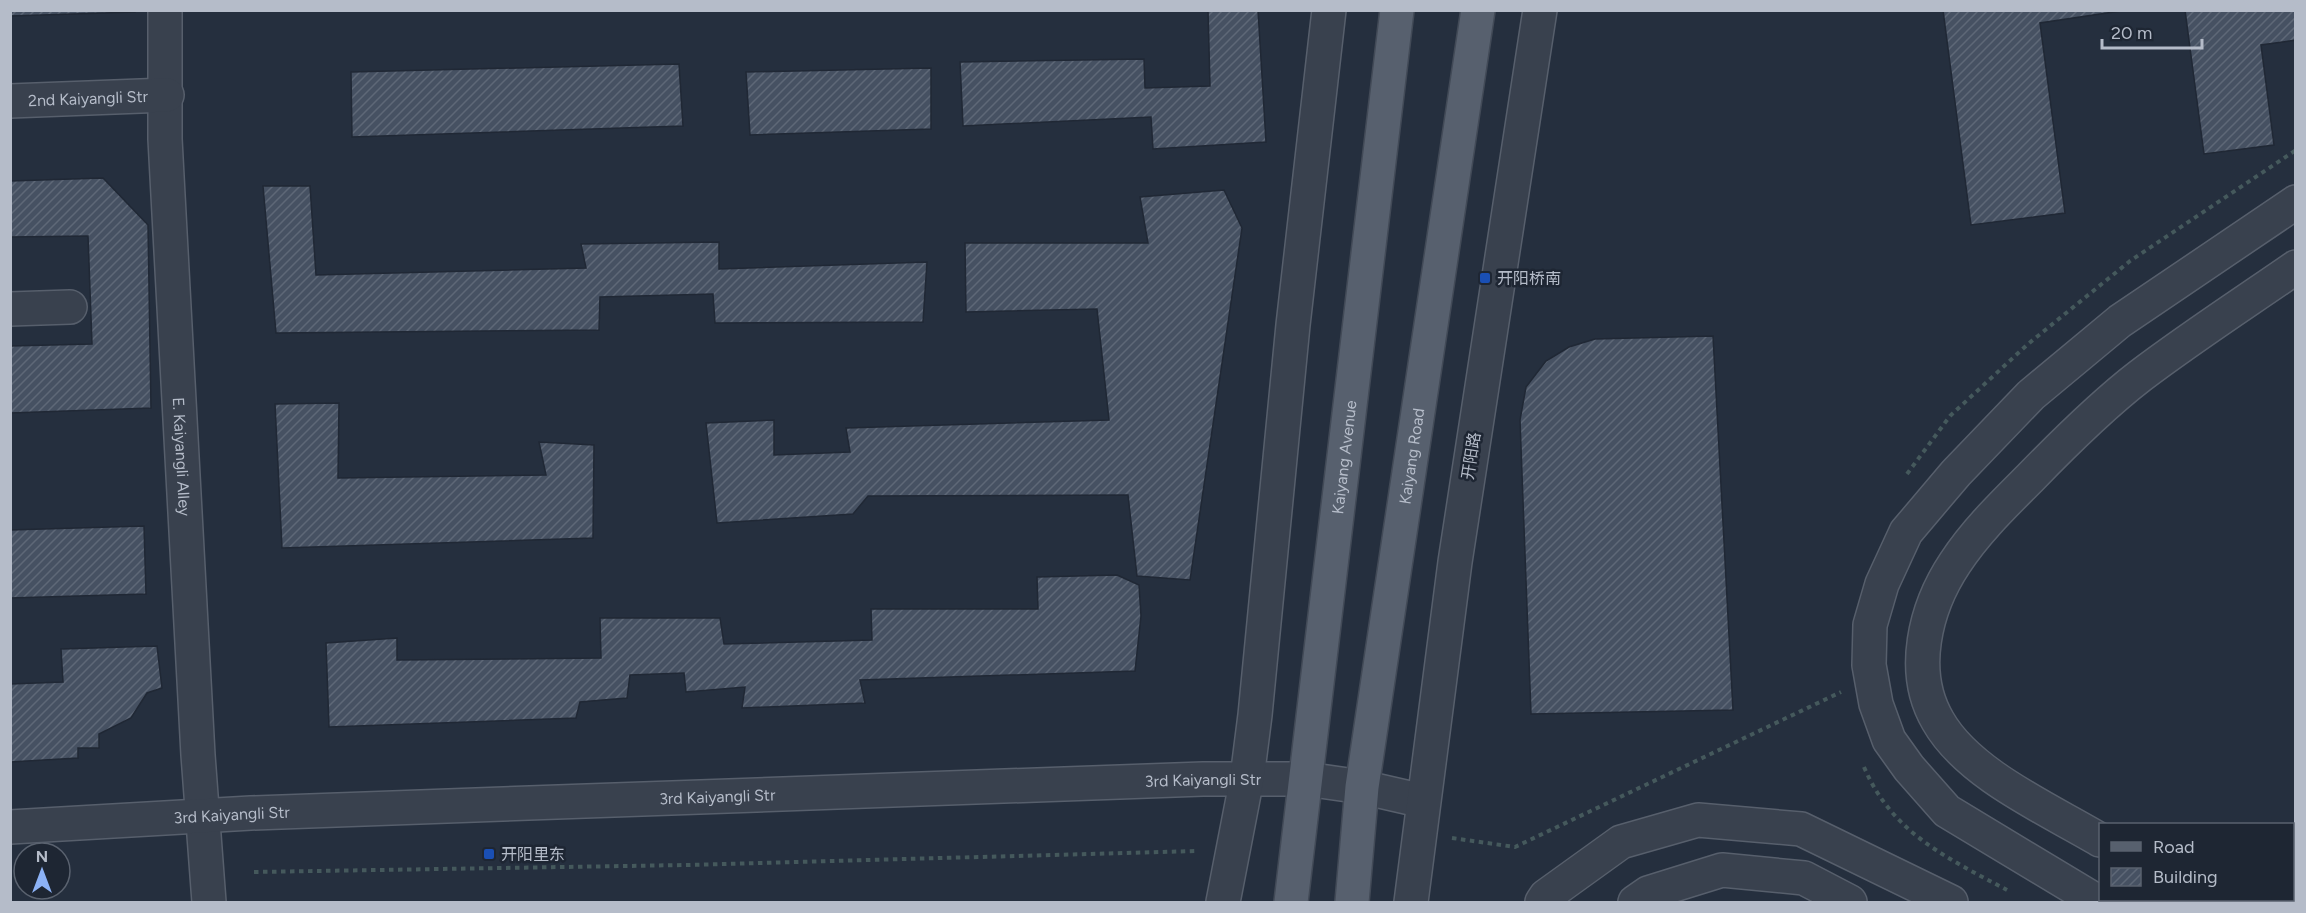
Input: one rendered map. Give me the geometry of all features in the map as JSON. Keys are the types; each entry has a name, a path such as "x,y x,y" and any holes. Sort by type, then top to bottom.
{"main road":[{"name":"Kaiyang Avenue","path":"1291,903 1397,10"},
{"name":"Kaiyang Road","path":"1352,903 1362,787 1478,10"}],"street":[{"name":"E. Kaiyangli Alley","path":"165,10 167,95 165,139 202,817 209,903"},
{"path":"1223,903 1247,778 1293,325 1329,10"},
{"name":"开阳路","path":"1411,903 1422,801 1455,562 1540,10"},
{"name":"2nd Kaiyangli Str","path":"10,101 167,95"},
{"path":"2098,903 1947,811 1909,768 1889,740 1875,704 1869,665 1870,625 1882,584 1906,532 1956,473 2031,395 2120,321 2295,202"},
{"path":"2099,839 1973,765 1937,721 1924,684 1922,646 1934,603 1954,563 1992,516 2058,450 2138,377 2295,267"},
{"path":"10,309 70,307"},
{"name":"3rd Kaiyangli Str","path":"10,827 251,813 1247,778 1306,779 1362,787 1422,801"},
{"path":"1542,903 1545,896 1621,842 1698,820 1801,829 1947,900"},
{"path":"1635,903 1648,893 1722,870 1804,878 1850,903"}],"path":[{"path":"1440,837 1515,847 1841,692"},
{"path":"254,872 686,865 1203,851"}],"building":[{"path":"10,10 135,10 135,12 10,16"},
{"path":"1208,10 1258,10 1266,142 1153,149 1151,117 963,126 960,62 1144,59 1145,88 1210,86"},
{"path":"1943,10 2127,10 2040,23 2065,213 1971,225"},
{"path":"2185,10 2296,10 2296,40 2261,45 2274,145 2204,154"},
{"path":"679,64 683,126 352,137 351,72"},
{"path":"931,68 931,129 750,135 746,72"},
{"path":"103,178 148,225 151,408 10,413 10,346 92,344 88,236 10,237 10,181"},
{"path":"263,186 310,186 316,275 586,268 581,244 719,242 719,269 927,262 923,322 715,323 713,294 600,297 599,330 276,333"},
{"path":"1224,190 1242,228 1190,580 1137,576 1128,495 868,496 853,514 717,523 706,423 774,420 774,455 850,452 846,428 1109,420 1097,309 966,312 965,243 1148,243 1140,197"},
{"path":"1713,336 1733,710 1531,714 1520,420 1526,387 1546,361 1569,347 1595,339"},
{"path":"339,403 338,478 546,475 539,442 594,445 593,538 282,548 275,404"},
{"path":"144,526 146,594 10,598 10,530"},
{"path":"1117,575 1139,585 1141,616 1135,671 860,680 865,703 742,708 745,687 686,692 684,673 630,675 627,698 580,702 576,718 329,727 326,643 397,638 397,660 601,658 600,618 720,618 724,644 872,640 871,609 1038,609 1037,577"},
{"path":"157,646 162,688 147,693 131,718 99,734 99,748 78,748 78,758 10,762 10,684 63,682 61,649"}],"place":[{"name":"开阳桥南","path":"1485,278"},
{"name":"开阳里东","path":"489,854"}]}
